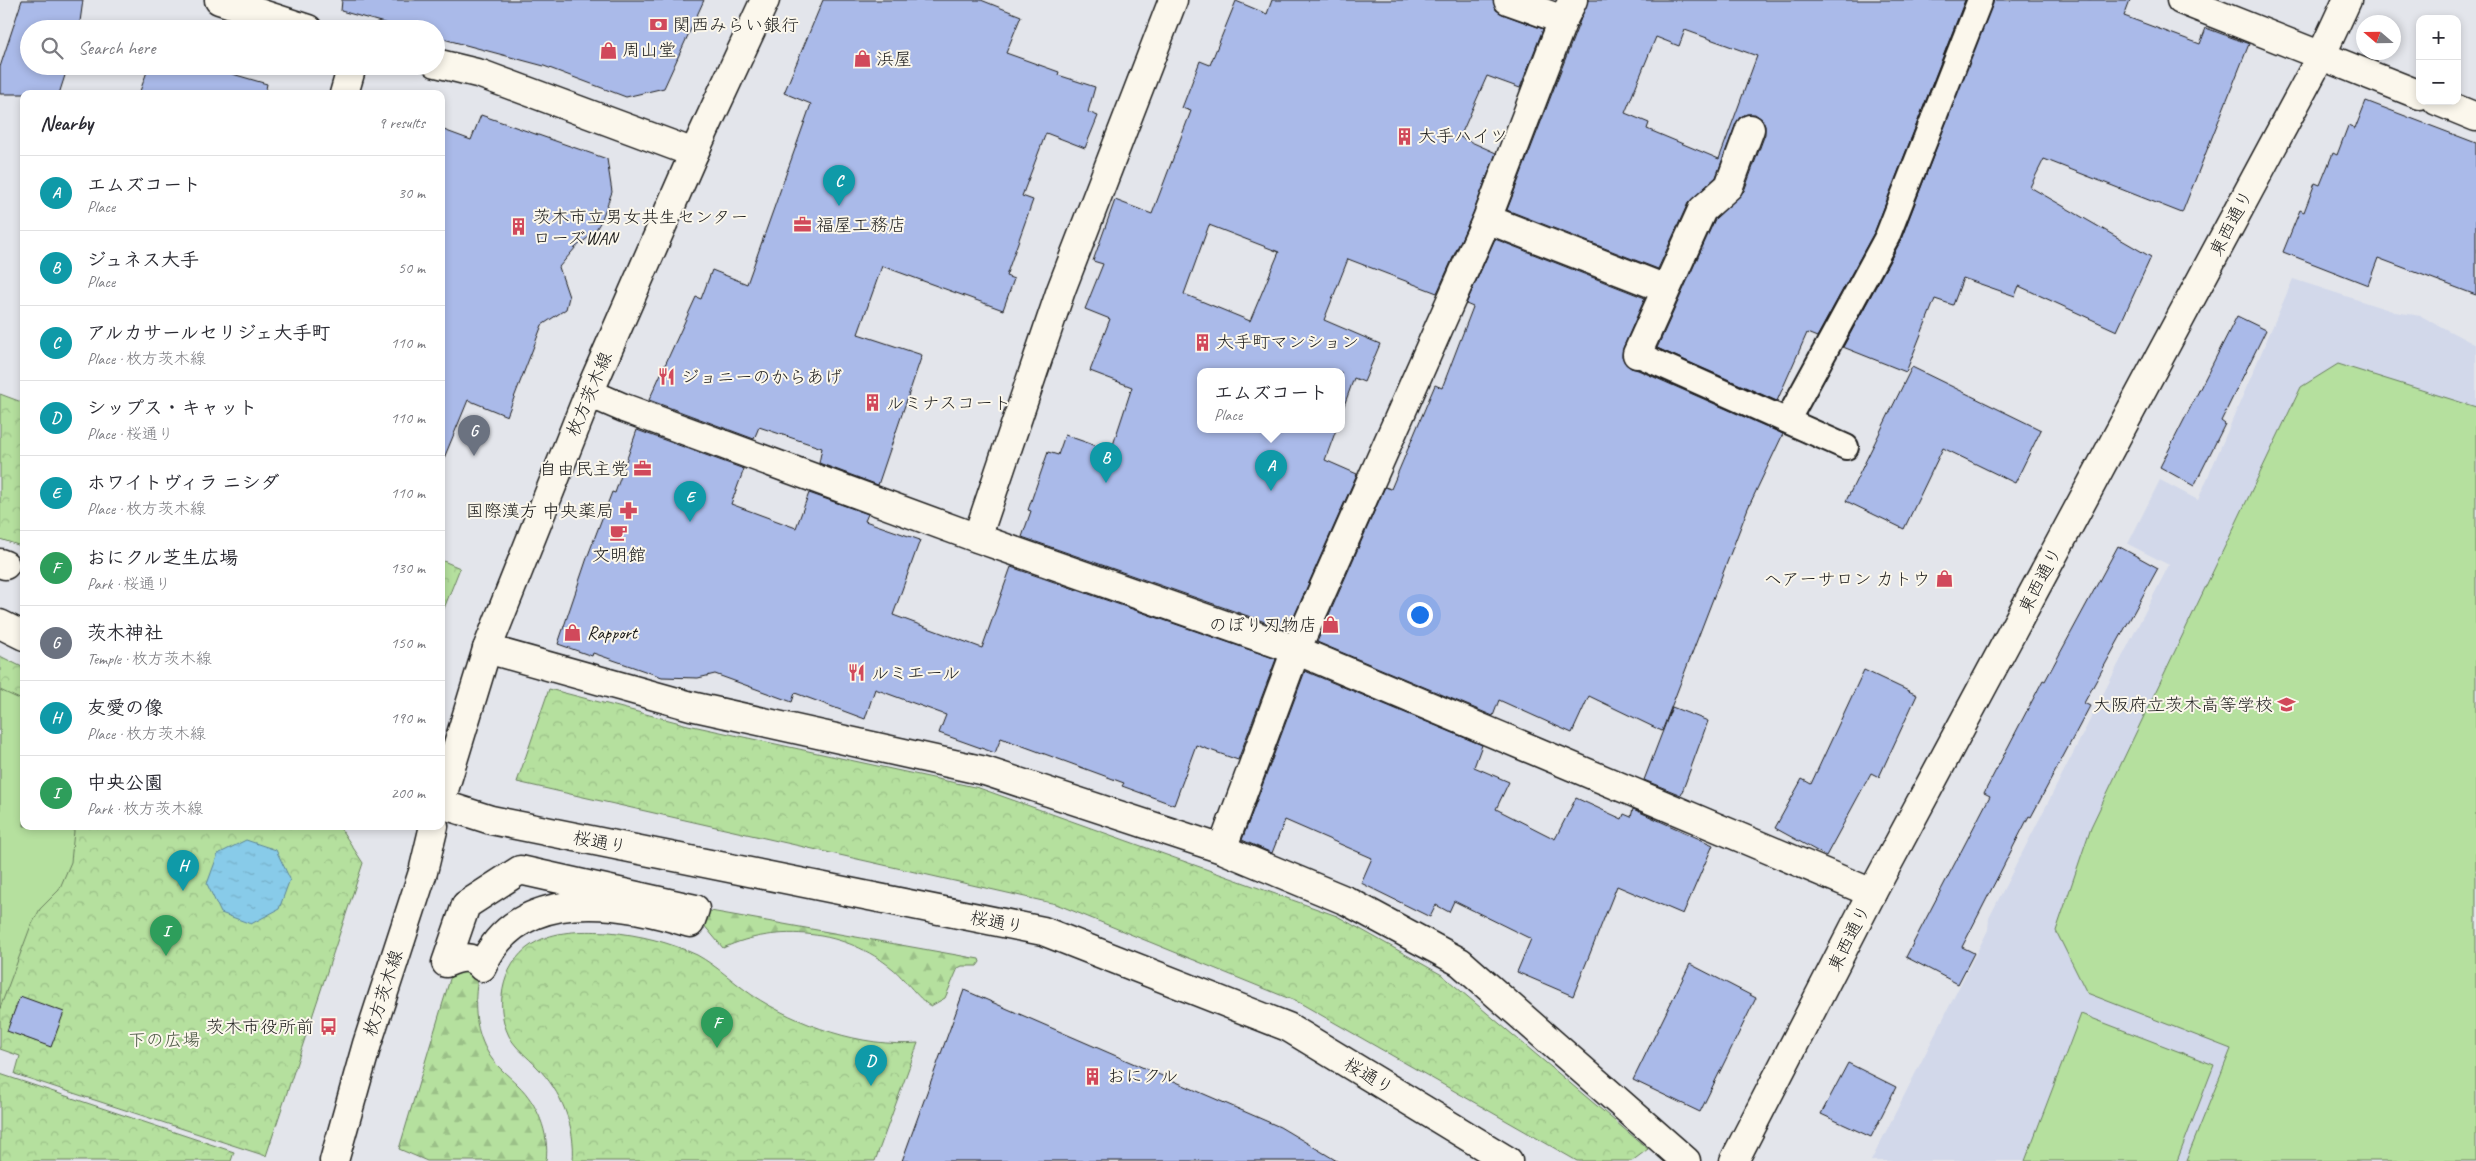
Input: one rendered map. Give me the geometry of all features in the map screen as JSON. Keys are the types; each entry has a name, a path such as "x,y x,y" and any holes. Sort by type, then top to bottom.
{"street":[{"path":"219,0 280,20"},
{"name":"枚方茨木線","path":"445,787 487,649 589,393 694,153 765,0"},
{"path":"977,538 1061,290 1173,0"},
{"path":"1222,849 1296,650 1487,219 1568,10 1508,0"},
{"path":"2181,0 2416,93"},
{"name":"東西通り","path":"1734,1161 1872,893 2321,56 2347,0"},
{"path":"445,65 481,74 694,153"},
{"path":"345,90 349,75"},
{"path":"2447,105 2476,117"},
{"path":"1637,354 1702,210 1729,186 1750,129"},
{"path":"1487,219 1666,289"},
{"path":"589,393 624,408 977,538 1296,650 1872,893"},
{"path":"0,624 20,634"},
{"path":"487,649 692,706 985,771 1222,849 1347,901 1460,962 1686,1161"},
{"name":"桜通り","path":"445,805 491,820 1043,931 1288,1027 1508,1161"},
{"name":"枚方茨木線","path":"334,1161 367,1044 423,872 433,830"},
{"path":"520,870 695,909 690,923 651,911 611,906 548,909 525,918 504,933 488,953 482,966 471,958 456,958 446,963 466,904 520,870"}],"lane":[{"path":"1787,421 1887,237 1980,0"},
{"path":"1637,354 1846,447"}],"shaded area":[{"name":"大阪府立茨木高等学校","path":"2293,279 2395,312 2421,316 2476,345 2476,1161 1871,1161 1988,930 1989,918 2169,565 2128,544 2160,480 2198,500"}],"green space":[{"name":"大阪府立茨木高等学校","path":"2338,364 2476,407 2476,1161 2186,1161 2231,1049 2087,993 2056,931 2091,827 2301,387"},
{"path":"0,394 20,402 20,546 0,539"},
{"path":"445,562 460,568 445,606"},
{"name":"下の広場","path":"0,656 20,666 20,830 342,830 363,863 266,1156 15,1074 20,1056 0,1049"},
{"path":"549,689 688,725 979,788 1337,916 1442,975 1648,1149 1632,1161 1577,1161 1300,1003 1056,904 517,782"},
{"path":"0,690 20,699 20,830 74,831 71,862 59,890 40,909 30,928 0,1008"},
{"path":"705,910 979,959 980,962 977,966 962,966 958,968 945,998 931,1006 893,969 874,956 854,946 833,939 811,934 789,933 766,935 744,940 723,948 698,918"},
{"path":"609,932 654,940 676,946 697,955 752,995 789,1016 810,1025 853,1038 875,1042 918,1043 875,1161 573,1161 572,1135 560,1098 546,1077 509,1036 502,1010 504,983 516,959 526,949 546,937 564,933"},
{"path":"458,964 478,977 476,1015 483,1042 493,1061 525,1092 536,1110 541,1120 546,1140 546,1161 427,1161 399,1149 453,969"},
{"path":"2081,1014 2214,1065 2177,1161 2025,1161"},
{"path":"0,1074 234,1152 231,1161 0,1161"}],"water":[{"path":"246,840 276,850 290,879 279,909 251,924 221,913 207,884 218,854"}],"building":[{"path":"22,0 83,0 80,20 20,20 20,75 65,75 60,90 20,90 20,94 0,94 0,67"},
{"path":"342,0 704,0 664,88 626,97 544,66 445,39 445,20 374,20 341,11"},
{"path":"823,0 981,0 1021,16 1006,53 1059,72 1058,75 1095,87 1088,112 1098,116 1085,148 1046,133 1022,196 1033,200 1006,276 1014,279 1003,310 882,266 858,334 922,355 878,485 819,463 822,448 759,427 754,439 649,400 696,297 701,299 712,270 747,284 811,104 784,93"},
{"path":"1272,0 1493,0 1496,10 1502,14 1543,29 1520,88 1487,76 1460,137 1496,153 1473,213 1437,293 1348,259 1324,320 1380,344 1364,382 1354,378 1345,403 1345,368 1197,368 1197,433 1335,433 1325,460 1357,474 1288,630 1022,537 1031,511 1028,510 1048,452 1058,455 1065,435 1111,451 1132,387 1090,371 1110,319 1085,309 1103,264 1093,261 1115,200 1152,214 1191,111 1182,108 1200,61 1210,65 1236,1 1267,14","holes":["1209,225 1279,252 1250,321 1184,294"]},
{"path":"1588,0 1965,0 1875,231 1817,337 1807,333 1777,401 1657,348 1715,219 1744,191 1765,134 1765,126 1762,119 1755,114 1747,114 1740,117 1736,123 1716,177 1688,203 1658,269 1507,210","holes":["1685,30 1757,56 1719,159 1647,129 1649,123 1625,113 1656,37 1679,46"]},
{"path":"1993,0 2130,0 2124,16 2200,44 2206,28 2249,44 2182,213 2044,159 2030,187 2151,257 2117,331 2019,286 2015,296 1963,278 1953,305 1935,299 1906,372 1843,347 1900,242"},
{"path":"146,75 236,75 267,84 266,90 140,90"},
{"path":"2366,101 2476,143 2476,295 2378,258 2368,285 2283,252 2300,210 2304,212 2315,183 2320,185 2333,153 2337,155 2348,126 2355,129"},
{"name":"茨木市立男女共生センター ローズWAN","path":"481,115 607,159 612,192 601,221 594,233 576,247 559,267 569,297 566,309 542,325 507,416 468,400 445,456 445,130 471,140"},
{"path":"1495,239 1645,298 1623,348 1622,356 1625,363 1631,368 1783,434 1748,508 1662,731 1589,696 1572,733 1499,700 1493,716 1317,642 1385,487 1391,489 1435,385 1442,388 1473,307 1466,304"},
{"path":"2237,316 2266,330 2221,421 2225,424 2194,486 2160,467"},
{"path":"1912,367 2041,430 2015,483 1943,448 1904,529 1846,501"},
{"path":"637,430 744,469 731,504 796,528 809,493 868,514 865,521 920,540 893,615 982,648 1011,567 1276,659 1238,760 1196,745 1174,805 1122,786 1124,783 1001,738 995,753 939,733 946,715 875,689 865,719 795,693 792,702 715,674 698,678 662,677 593,653 592,656 558,644 587,558 612,492 615,493"},
{"path":"2118,546 2158,568 2084,703 2090,706 2031,817 2029,816 1962,947 1974,953 1958,984 1906,957 1990,796 1984,793 2043,680 2045,681"},
{"path":"1864,670 1917,695 1879,777 1871,773 1826,856 1775,828 1802,779 1811,784"},
{"path":"1305,671 1482,745 1474,767 1509,782 1496,809 1555,839 1576,798 1622,819 1624,814 1631,817 1633,809 1713,845 1683,914 1617,886 1573,996 1517,972 1531,939 1454,901 1449,912 1436,905 1430,917 1361,883 1372,858 1285,820 1272,853 1242,840"},
{"path":"1672,707 1708,721 1681,795 1644,780"},
{"path":"1690,964 1756,998 1700,1112 1633,1080"},
{"name":"おにクル","path":"964,990 1280,1127 1337,1161 902,1161"},
{"path":"20,996 64,1012 51,1047 7,1031"},
{"path":"1848,1063 1896,1087 1871,1137 1821,1114"}],"place":[{"name":"関西みらい銀行","path":"659,25"},
{"name":"周山堂","path":"608,50"},
{"name":"浜屋","path":"862,59"},
{"name":"大手ハイツ","path":"1404,136"},
{"name":"アルカサールセリジェ大手町","path":"839,206"},
{"name":"福屋工務店","path":"802,225"},
{"name":"茨木市立男女共生センター ローズWAN","path":"519,227"},
{"name":"大手町マンション","path":"1202,342"},
{"name":"ジョニーのからあげ","path":"667,377"},
{"name":"ルミナスコート","path":"872,403"},
{"name":"茨木神社","path":"474,456"},
{"name":"自由民主党","path":"643,469"},
{"name":"ジュネス大手","path":"1106,483"},
{"name":"エムズコート","path":"1271,491"},
{"name":"国際漢方 中央薬局","path":"628,511"},
{"name":"ホワイトヴィラ ニシダ","path":"690,522"},
{"name":"文明館","path":"619,532"},
{"name":"ヘアーサロン カトウ","path":"1944,579"},
{"name":"のぼり刃物店","path":"1331,625"},
{"name":"Rapport","path":"573,633"},
{"name":"ルミエール","path":"857,673"},
{"name":"大阪府立茨木高等学校","path":"2287,705"},
{"name":"友愛の像","path":"183,891"},
{"name":"中央公園","path":"166,956"},
{"name":"茨木市役所前","path":"328,1027"},
{"name":"おにクル芝生広場","path":"717,1048"},
{"name":"おにクル","path":"1093,1076"},
{"name":"シップス・キャット","path":"871,1086"}]}
